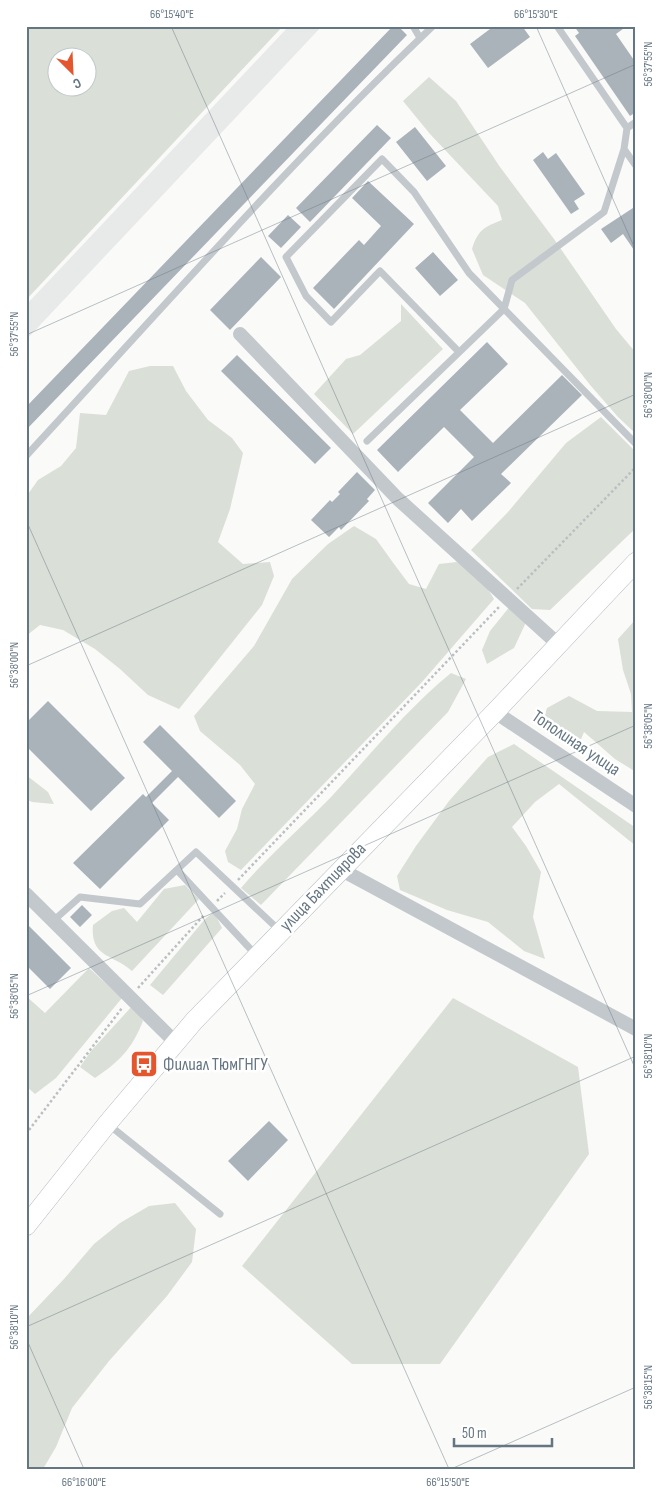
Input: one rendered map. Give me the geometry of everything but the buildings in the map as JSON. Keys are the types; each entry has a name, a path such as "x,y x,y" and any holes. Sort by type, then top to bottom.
{"main road":[{"name":"улица Бахтиярова","path":"26,1226 175,1042 340,869 495,712 636,562"}],"street":[{"path":"240,334 398,499 558,644"},
{"name":"Тополиная улица","path":"495,712 636,806"},
{"path":"340,869 636,1029"},
{"path":"26,894 175,1042"}],"lane":[{"path":"413,26 420,38"},
{"path":"26,456 275,186 433,26"},
{"path":"367,441 504,309 512,280 604,212 624,149 627,128 557,26"},
{"path":"627,128 636,122"},
{"path":"624,149 636,166"},
{"path":"459,352 380,271 331,322 306,296 286,257 382,159 414,192 469,273 636,444"},
{"path":"53,921 80,897 140,904 196,852 280,931"},
{"path":"177,870 256,956"},
{"path":"108,1124 220,1214"}],"path":[{"path":"26,1134 130,997 211,907 636,467"}],"shaded area":[{"path":"26,26 283,26 26,300"},
{"path":"289,26 322,26 26,340 26,305"},
{"path":"429,77 456,101 500,167 554,239 616,329 636,353 636,434 618,417 591,386 525,303 483,275 472,249 482,230 502,220 498,206 430,134 403,101"},
{"path":"401,304 443,349 353,434 314,394 346,359 360,355 401,321"},
{"path":"150,366 173,366 186,391 208,420 232,438 243,453 230,509 218,542 243,564 270,562 274,576 262,605 179,709 148,695 95,649 63,630 40,625 26,636 26,497 38,480 61,466 76,448 80,413 106,415 129,371"},
{"path":"601,417 636,452 636,528 550,610 532,609 471,550 508,512 566,443"},
{"path":"354,526 376,539 409,584 426,589 439,564 457,562 481,578 494,599 422,682 241,870 228,862 225,851 237,829 242,809 255,784 240,765 200,731 194,716 254,646 292,579 328,544"},
{"path":"511,605 528,618 514,648 487,664 482,650 490,631"},
{"path":"636,619 636,772 615,759 584,732 579,744 570,741 542,724 547,708 569,696 597,711 632,712 631,694 623,670 618,639"},
{"path":"451,673 466,679 448,712 261,905 241,888 332,796 404,717"},
{"path":"514,744 636,828 636,846 559,784 535,802 512,827 541,872 533,917 545,959 524,951 488,922 447,910 400,890 397,876 449,801 488,757"},
{"path":"26,775 48,792 54,804 32,802 26,799"},
{"path":"185,885 199,899 132,971 99,950 93,936 93,925 112,911 124,908 137,922 164,889"},
{"path":"214,912 222,928 163,995 150,985 205,919"},
{"path":"89,968 122,998 56,1078 35,1094 26,1086 26,996 45,1013"},
{"path":"453,998 578,1067 589,1154 440,1364 352,1364 242,1266"},
{"path":"134,1004 143,1021 139,1031 124,1054 95,1078 80,1067 91,1051"},
{"path":"175,1203 196,1229 192,1262 167,1296 109,1361 72,1408 56,1447 43,1469 26,1469 26,1319 94,1244 120,1223 149,1206"}],"place":[{"name":"Филиал ТюмГНГУ","path":"144,1064"}]}
